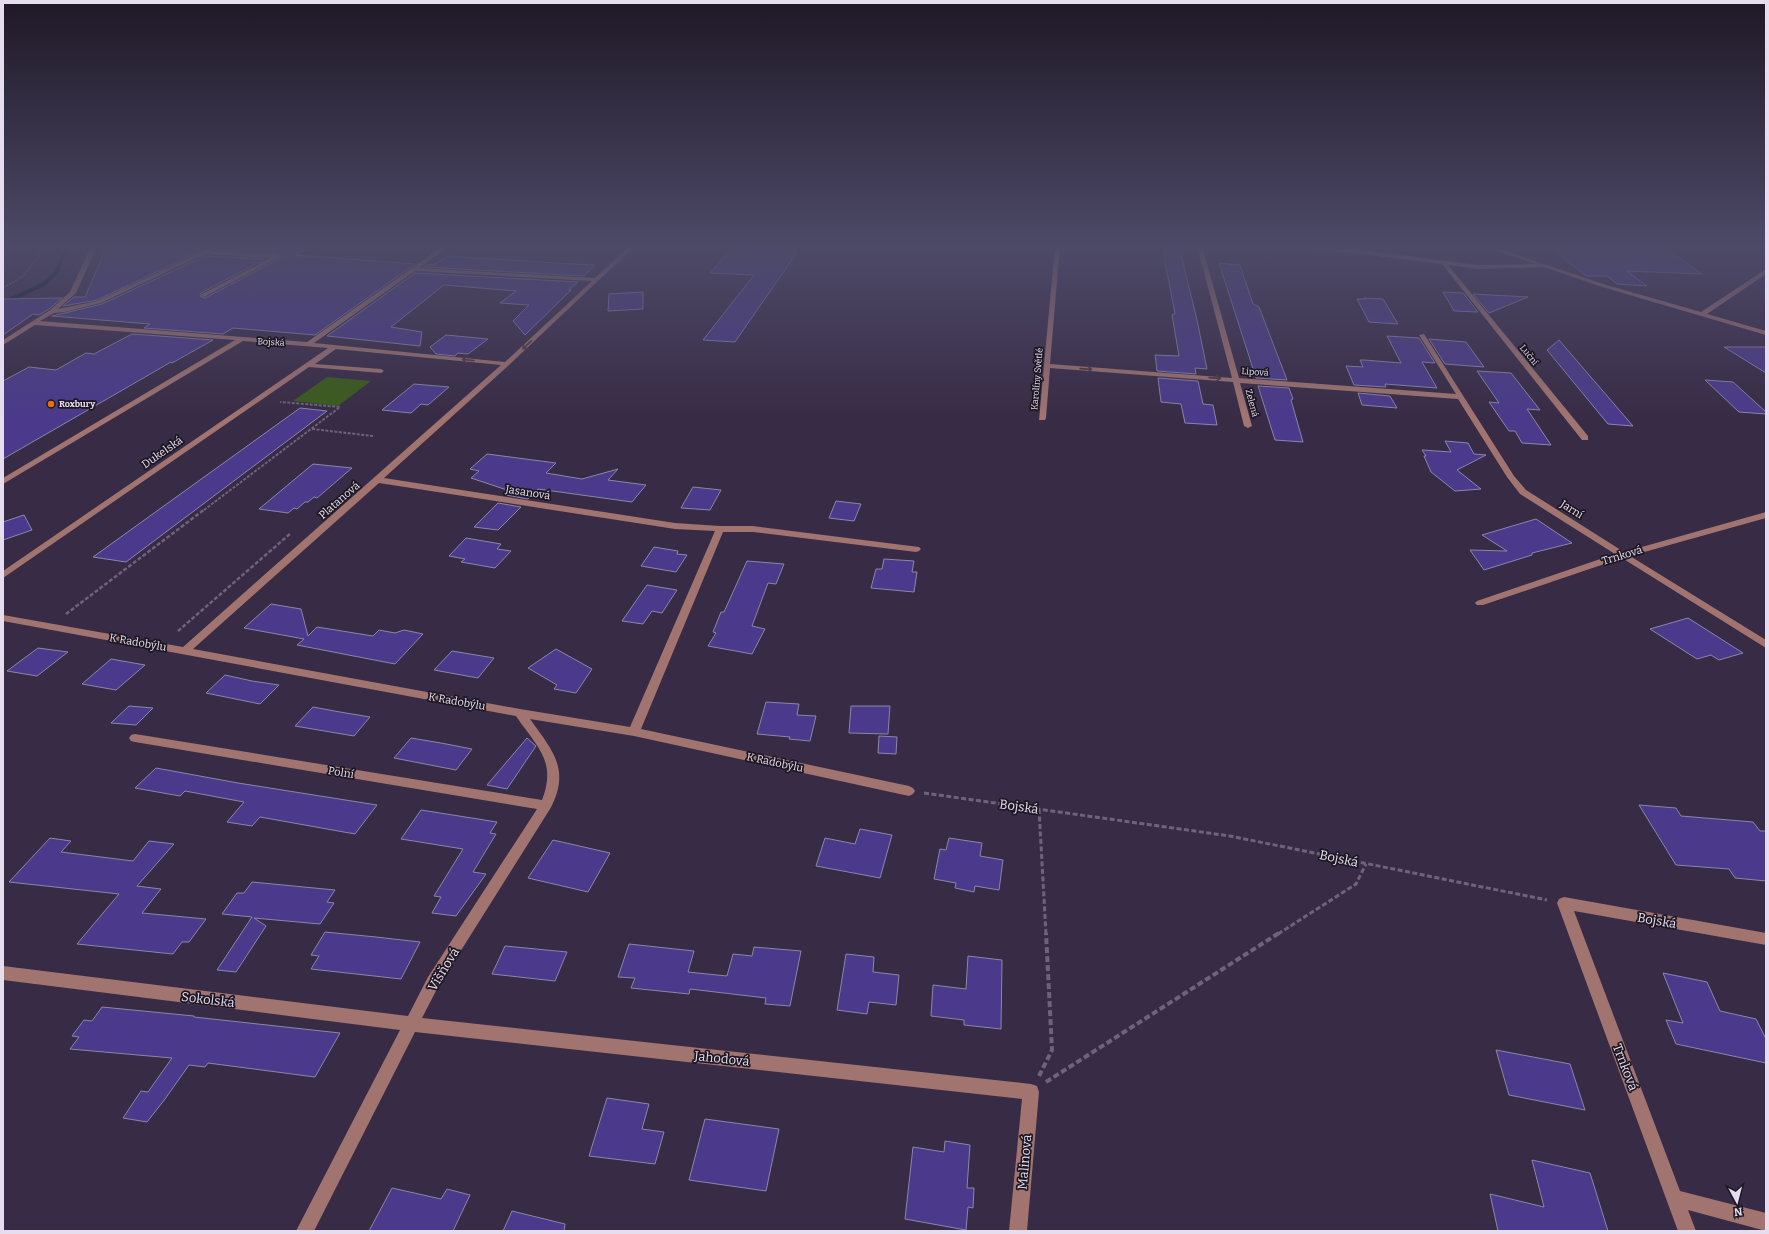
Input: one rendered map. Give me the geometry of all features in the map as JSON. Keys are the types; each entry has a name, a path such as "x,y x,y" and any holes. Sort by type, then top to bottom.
{"street":[{"path":"3,343 35,323 61,304"},
{"path":"52,311 65,310 92,304"},
{"path":"308,344 365,304"},
{"name":"Platanová","path":"185,651 379,480 571,304"},
{"name":"Karolíny Světlé","path":"1042,418 1052,304"},
{"name":"Zelená","path":"1215,304 1248,426"},
{"name":"Luční","path":"1477,304 1585,438"},
{"path":"1663,304 1766,334"},
{"path":"1701,315 1718,304"},
{"name":"Bojská","path":"35,323 240,340 308,344 507,364"},
{"name":"Jarní","path":"1422,335 1511,477 1523,492 1766,645"},
{"path":"3,482 240,340"},
{"name":"Dukelská","path":"3,575 334,347"},
{"path":"307,365 381,371"},
{"name":"Lipová","path":"1047,366 1461,397"},
{"name":"Jasanová","path":"379,480 674,526 720,529 752,529 916,549"},
{"name":"Trnková","path":"1480,603 1622,555 1766,515"},
{"path":"634,732 720,529"},
{"name":"K Radobýlu","path":"3,618 520,713 634,732 909,791"},
{"name":"Višňová","path":"305,1231 413,1024 433,982 546,806 553,782 554,770 550,760 520,713"},
{"name":"Polní","path":"135,738 546,806"},
{"name":"Bojská","path":"1564,903 1766,939"},
{"name":"Trnková","path":"1564,903 1687,1231"},
{"name":"Sokolská","path":"3,973 413,1024"},
{"name":"Jahodová","path":"413,1024 1031,1092"},
{"name":"Malinová","path":"1018,1231 1031,1092"},
{"path":"1675,1198 1766,1222"}],"path":[{"path":"50,626 340,407 257,400"},
{"path":"312,428 373,436"},
{"name":"Bojská","path":"909,791 1230,836 1564,903"},
{"path":"1031,1092 1052,1050 1039,809"},
{"path":"1031,1092 1356,884 1366,864"}],"green space":[{"path":"327,377 371,381 338,406 293,401"}],"building":[{"path":"3,304 55,304 39,315 33,314 3,335"},
{"path":"66,304 77,304 63,306"},
{"path":"102,304 359,304 315,335 233,328 223,334 144,328 150,324 52,316"},
{"path":"372,304 421,304 391,327 422,332 420,346 327,336"},
{"path":"509,304 557,304 525,335 513,321 529,305"},
{"path":"608,304 643,304 643,309 608,311"},
{"path":"732,304 762,304 735,342 703,340"},
{"path":"1173,304 1193,304 1207,369 1195,368 1196,374 1157,371 1155,355 1179,356 1172,315 1175,314"},
{"path":"1232,304 1253,304 1259,307 1287,380 1256,378"},
{"path":"1359,304 1386,304 1398,324 1369,322"},
{"path":"1450,304 1471,304 1478,312 1454,311"},
{"path":"1481,304 1512,304 1489,313"},
{"path":"132,334 213,340 172,363 171,362 3,459 3,381 29,367 56,370 86,353 94,354"},
{"path":"446,335 488,339 468,354 458,353 455,356 436,354 430,347"},
{"path":"1387,336 1419,338 1435,363 1422,362 1437,388 1385,384 1386,387 1354,385 1346,366 1363,367 1360,360 1401,363"},
{"path":"1429,339 1466,342 1484,367 1445,364"},
{"path":"1559,340 1633,426 1608,424 1547,350"},
{"path":"1724,347 1766,347 1766,373"},
{"path":"1477,371 1511,373 1540,410 1527,409 1551,445 1522,443 1515,431 1509,431 1489,402 1499,403"},
{"path":"1158,378 1198,381 1203,404 1213,405 1217,425 1185,423 1181,404 1161,402"},
{"path":"1705,380 1733,382 1766,412 1766,414 1739,412"},
{"path":"414,384 449,387 428,405 421,404 411,413 382,410"},
{"path":"1258,386 1289,388 1303,442 1275,440"},
{"path":"1358,393 1390,396 1397,408 1362,405"},
{"path":"300,408 327,411 126,562 93,557"},
{"path":"1445,441 1468,443 1474,454 1486,455 1457,470 1481,489 1455,491 1431,472 1424,456 1426,456 1422,450 1451,452"},
{"path":"487,454 556,463 546,473 582,479 618,469 608,480 646,485 632,502 538,489 528,499 506,495 510,491 471,478 479,471 470,469"},
{"path":"313,464 352,468 317,498 314,497 297,509 294,508 288,513 259,509"},
{"path":"693,487 721,490 710,510 681,508"},
{"path":"836,501 861,504 854,521 829,518"},
{"path":"498,503 521,507 498,530 474,527"},
{"path":"24,515 32,530 3,540 3,522"},
{"path":"1536,519 1572,543 1532,553 1532,555 1484,570 1470,550 1507,551 1482,535"},
{"path":"466,538 501,544 497,549 511,551 495,568 461,562 465,559 449,556"},
{"path":"654,547 678,551 677,554 687,555 676,572 641,566"},
{"path":"884,559 914,561 912,572 917,572 914,592 871,588 876,569 882,569"},
{"path":"747,561 784,564 776,584 768,583 752,626 765,629 752,654 708,646 716,633 713,632 721,612 724,612"},
{"path":"647,585 677,590 662,613 652,611 643,624 622,621"},
{"path":"271,604 301,609 308,636 317,627 373,636 379,630 395,633 404,630 423,634 395,664 297,645 304,639 244,628"},
{"path":"1688,618 1743,653 1719,660 1711,655 1697,659 1650,629"},
{"path":"38,648 68,652 37,676 7,671"},
{"path":"556,649 592,669 576,693 554,689 557,685 528,668"},
{"path":"452,651 494,658 478,678 434,670"},
{"path":"111,659 145,665 116,690 82,684"},
{"path":"225,675 279,685 260,704 206,693"},
{"path":"766,702 799,704 797,715 816,716 810,741 789,739 790,737 757,734"},
{"path":"129,706 153,708 136,725 111,723"},
{"path":"851,706 890,706 888,734 849,733"},
{"path":"313,707 370,717 354,736 295,726"},
{"path":"879,736 897,737 896,754 878,753"},
{"path":"411,738 472,749 456,770 394,758"},
{"path":"527,738 536,746 507,789 487,785"},
{"path":"156,768 238,783 377,805 355,834 260,817 252,826 227,822 244,802 185,791 180,796 135,788"},
{"path":"1639,805 1676,808 1681,816 1753,822 1760,831 1766,831 1766,881 1735,878 1729,869 1676,865"},
{"path":"421,810 497,822 490,833 496,834 473,872 486,874 456,916 432,913 441,897 434,896 463,849 401,839"},
{"path":"860,829 892,835 880,878 816,866 825,838 855,844"},
{"path":"50,838 71,841 61,852 133,861 149,841 174,844 137,886 161,889 142,913 206,919 189,942 182,942 173,954 77,944 119,894 9,882"},
{"path":"949,838 982,843 980,856 1003,860 999,890 975,886 974,892 955,888 956,883 934,879 940,849 946,850"},
{"path":"553,840 610,853 588,892 528,878"},
{"path":"252,882 335,890 327,902 334,903 320,924 254,918 266,926 236,972 217,970 252,917 222,914 237,893 244,893"},
{"path":"325,932 420,942 401,979 311,969 319,956 311,955"},
{"path":"629,944 694,951 688,972 727,976 733,954 752,956 754,947 801,951 790,1006 765,1004 766,998 690,989 689,994 631,988 635,978 618,977"},
{"path":"505,946 567,952 555,981 492,974"},
{"path":"846,954 874,957 873,972 899,975 896,1005 869,1002 867,1014 837,1010"},
{"path":"968,956 1002,960 1001,1029 964,1025 964,1020 931,1016 933,985 966,989"},
{"path":"1663,973 1707,982 1720,1011 1756,1019 1766,1039 1766,1063 1676,1044 1666,1020 1683,1023"},
{"path":"102,1007 340,1033 315,1077 208,1063 205,1067 189,1065 147,1122 123,1118 141,1091 148,1092 172,1058 70,1049 79,1037 72,1036 84,1020 92,1021"},
{"path":"1496,1050 1570,1064 1585,1110 1509,1095"},
{"path":"607,1098 649,1104 642,1129 664,1132 655,1164 589,1156"},
{"path":"705,1119 779,1129 766,1191 689,1180"},
{"path":"945,1141 970,1145 967,1188 974,1188 973,1208 968,1207 966,1230 905,1219 913,1147 944,1152"},
{"path":"1532,1160 1590,1173 1608,1231 1498,1231 1490,1194 1544,1207"},
{"path":"392,1188 441,1199 447,1189 470,1195 453,1231 369,1231"},
{"path":"512,1211 565,1224 564,1231 503,1231"}],"place":[{"name":"Roxbury","path":"51,404"}]}
